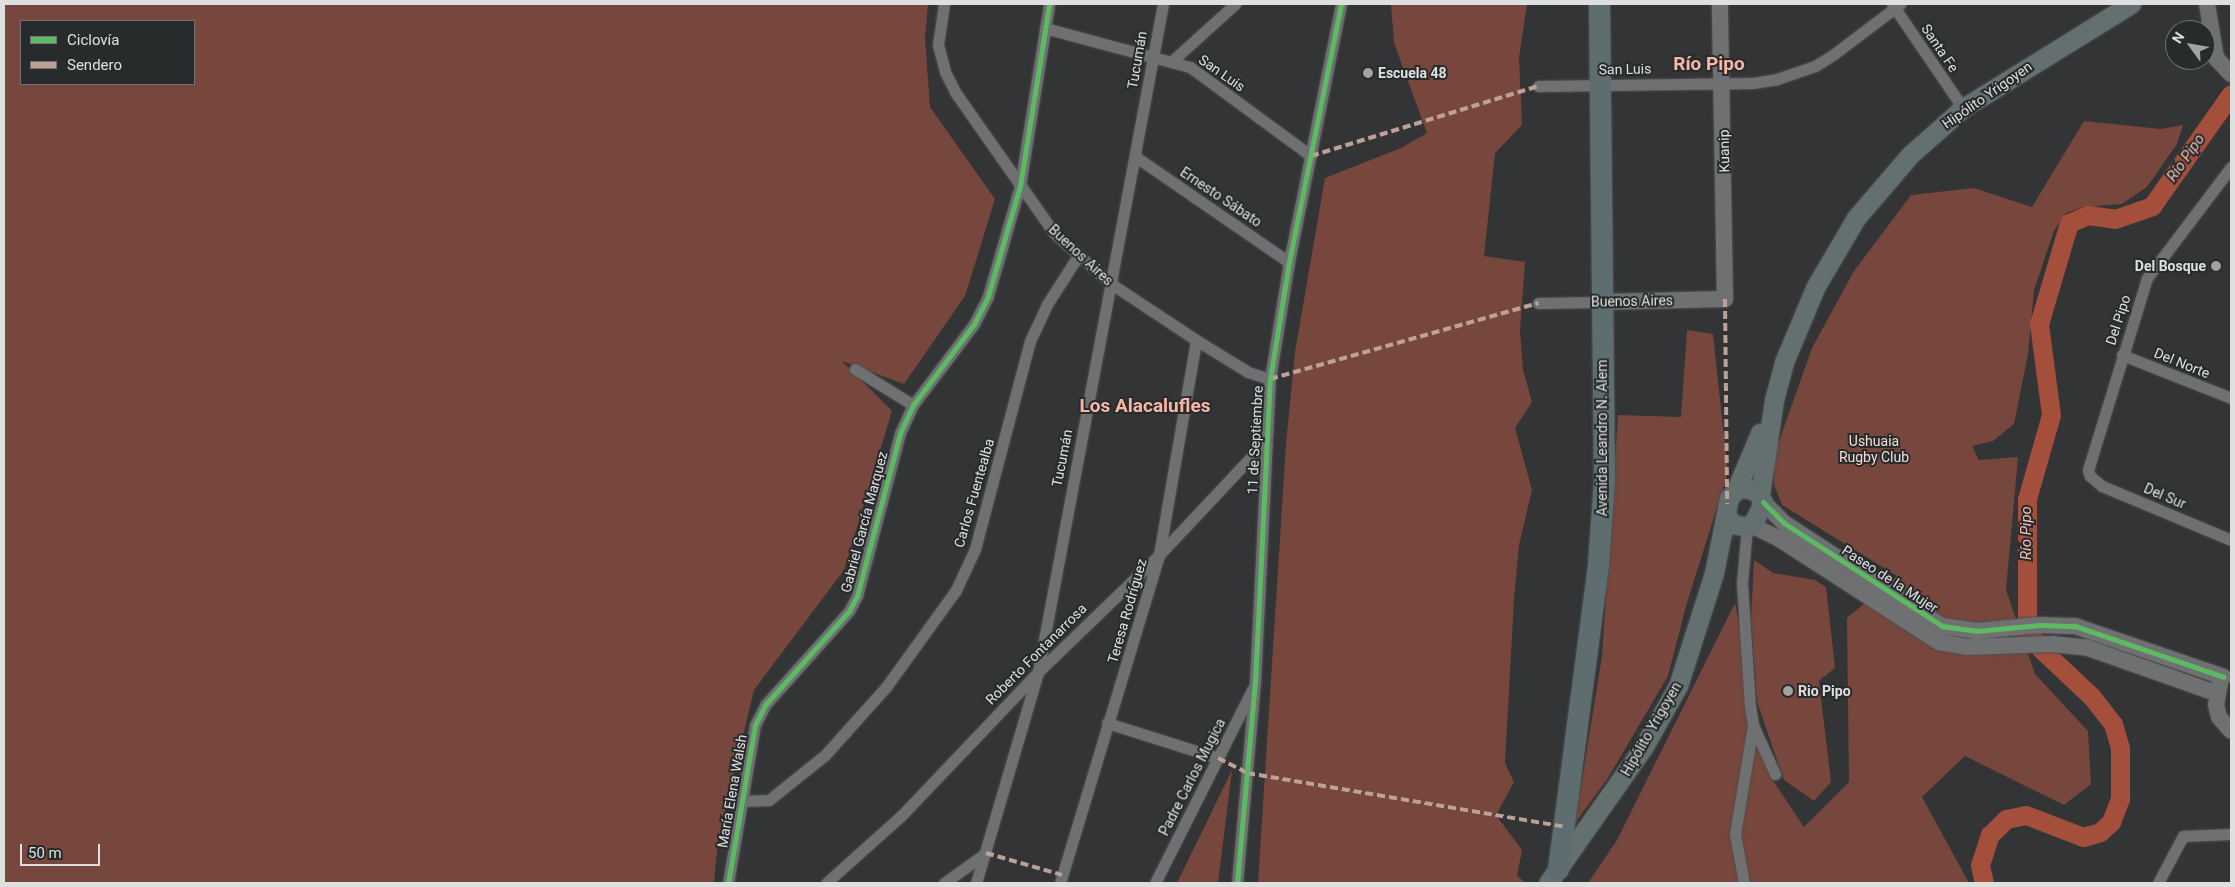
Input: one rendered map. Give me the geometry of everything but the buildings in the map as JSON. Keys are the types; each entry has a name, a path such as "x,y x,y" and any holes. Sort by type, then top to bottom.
{"highway":[{"name":"Avenida Leandro N. Alem","path":"1553,876 1602,521 1599,4"}],"main road":[{"name":"Hipólito Yrigoyen","path":"1736,490 1774,400 1798,326 1816,286 1851,226 1910,154 1963,108 2131,4"},
{"name":"Hipólito Yrigoyen","path":"1761,498 1774,400"},
{"path":"1749,488 1761,498 1747,527 1733,524 1726,515 1729,498 1736,490 1749,488"},
{"name":"Hipólito Yrigoyen","path":"1553,876 1613,794 1664,713 1689,656 1714,574 1726,515"},
{"name":"Hipólito Yrigoyen","path":"1714,574 1747,527"}],"street":[{"name":"Buenos Aires","path":"944,4 938,45 945,72 955,92 1054,233 1110,283 1248,372 1270,379"},
{"name":"Gabriel García Marquez","path":"766,705 837,627 857,596 900,433 913,405 974,324 988,296 1020,186 1049,4"},
{"name":"Tucumán","path":"976,883 1038,672 1110,283 1136,157 1163,4"},
{"path":"1172,61 1235,4"},
{"name":"11 de Septiembre","path":"1237,883 1256,684 1264,443 1270,379 1289,262 1341,4"},
{"name":"Kuanip","path":"1720,4 1723,83 1725,299"},
{"path":"2206,4 2213,48 2229,72"},
{"name":"San Luis","path":"1538,86 1723,83 1778,79 1808,69 1834,54 1895,5"},
{"name":"Santa Fe","path":"1895,5 1963,108"},
{"name":"San Luis","path":"1045,28 1153,55 1190,67 1311,156"},
{"name":"Ernesto Sábato","path":"1136,157 1289,262"},
{"name":"Del Pipo","path":"2090,476 2089,461 2122,355 2154,265 2191,223 2231,167"},
{"name":"Carlos Fuentealba","path":"741,801 769,800 824,755 886,687 956,590 975,550 1030,341 1046,306 1078,256"},
{"name":"Buenos Aires","path":"1538,303 1725,299"},
{"name":"Teresa Rodríguez","path":"1060,883 1159,555 1196,340"},
{"name":"Del Norte","path":"2122,355 2231,398"},
{"path":"855,369 913,405"},
{"name":"Roberto Fontanarrosa","path":"826,883 901,816 1038,672 1159,555 1264,443"},
{"name":"Del Sur","path":"2090,476 2102,486 2231,540"},
{"name":"Paseo de la Mujer","path":"1761,498 1784,523 1942,626 1976,631 2040,625 2092,630 2228,673"},
{"path":"1744,883 1735,834 1753,725 1742,583 1747,527"},
{"name":"Paseo de la Mujer","path":"1747,527 1778,538 1939,642 1966,647 2052,644 2088,648 2216,693"},
{"path":"2228,673 2216,693 2219,717 2231,731"},
{"name":"Padre Carlos Mugica","path":"1155,883 1256,684"},
{"name":"María Elena Walsh","path":"728,883 755,724 766,705"},
{"path":"1108,723 1218,758"},
{"path":"1753,725 1775,774"},
{"path":"2158,883 2182,836 2231,834"},
{"path":"944,883 986,853"}],"green space":[{"path":"4,4 928,4 925,38 930,107 995,199 965,296 904,384 842,361 892,411 844,570 754,690 718,840 714,883 4,883"},
{"path":"1391,4 1527,4 1519,58 1522,125 1495,153 1484,256 1525,262 1520,331 1523,370 1532,402 1515,428 1532,490 1519,545 1514,599 1505,763 1514,782 1496,815 1522,850 1517,876 1526,883 1258,883 1286,444 1295,352 1325,178 1401,148 1427,133 1394,43"},
{"name":"Ushuaia Rugby Club","path":"2084,121 2161,129 2183,125 2177,144 2147,187 2122,204 2083,207 2066,213 2054,231 2034,290 2028,354 2014,424 1993,441 1972,446 1979,460 2018,457 2006,590 2035,674 2088,731 2091,784 2064,805 1965,756 1922,797 1969,883 1588,883 1617,840 1735,603 1770,776 1804,827 1849,782 1847,618 1897,576 1782,505 1774,485 1773,458 1812,348 1854,271 1911,195 1974,188 2032,207"},
{"path":"1687,330 1713,334 1728,473 1686,606 1668,676 1608,778 1575,823 1602,656 1618,415 1681,417"},
{"name":"Rio Pipo","path":"1754,560 1773,573 1815,580 1826,587 1835,668 1819,681 1831,782 1814,801 1784,780 1757,702 1751,620"},
{"path":"1232,770 1218,883 1177,883"}],"waterway":[{"name":"Río Pipo","path":"1984,883 1980,865 1990,835 2006,819 2026,815 2083,837 2100,832 2111,822 2120,798 2120,748 2113,724 2092,697 2041,649 2029,633 2027,620 2027,499 2051,415 2039,324 2069,223 2088,215 2115,219 2152,206 2231,94"}],"marked path":[{"path":"1311,156 1538,86"},
{"path":"1725,299 1727,504"},
{"path":"1270,379 1538,303"},
{"path":"1218,758 1247,773 1565,827"},
{"path":"986,853 1062,875"}],"cycle path":[{"path":"728,883 755,725 765,705 849,611 857,596 900,433 913,405 974,324 988,296 1020,186 1049,4"},
{"path":"1237,883 1255,683 1270,379 1289,262 1341,4"},
{"path":"1763,502 1784,523 1942,626 1976,631 2040,625 2075,626 2224,677"}],"place":[{"name":"Escuela 48","path":"1368,73"},
{"name":"Del Bosque","path":"2216,266"},
{"name":"Rio Pipo","path":"1788,691"}],"district":[{"name":"Río Pipo","path":"1709,64"},
{"name":"Los Alacalufles","path":"1145,406"}]}
